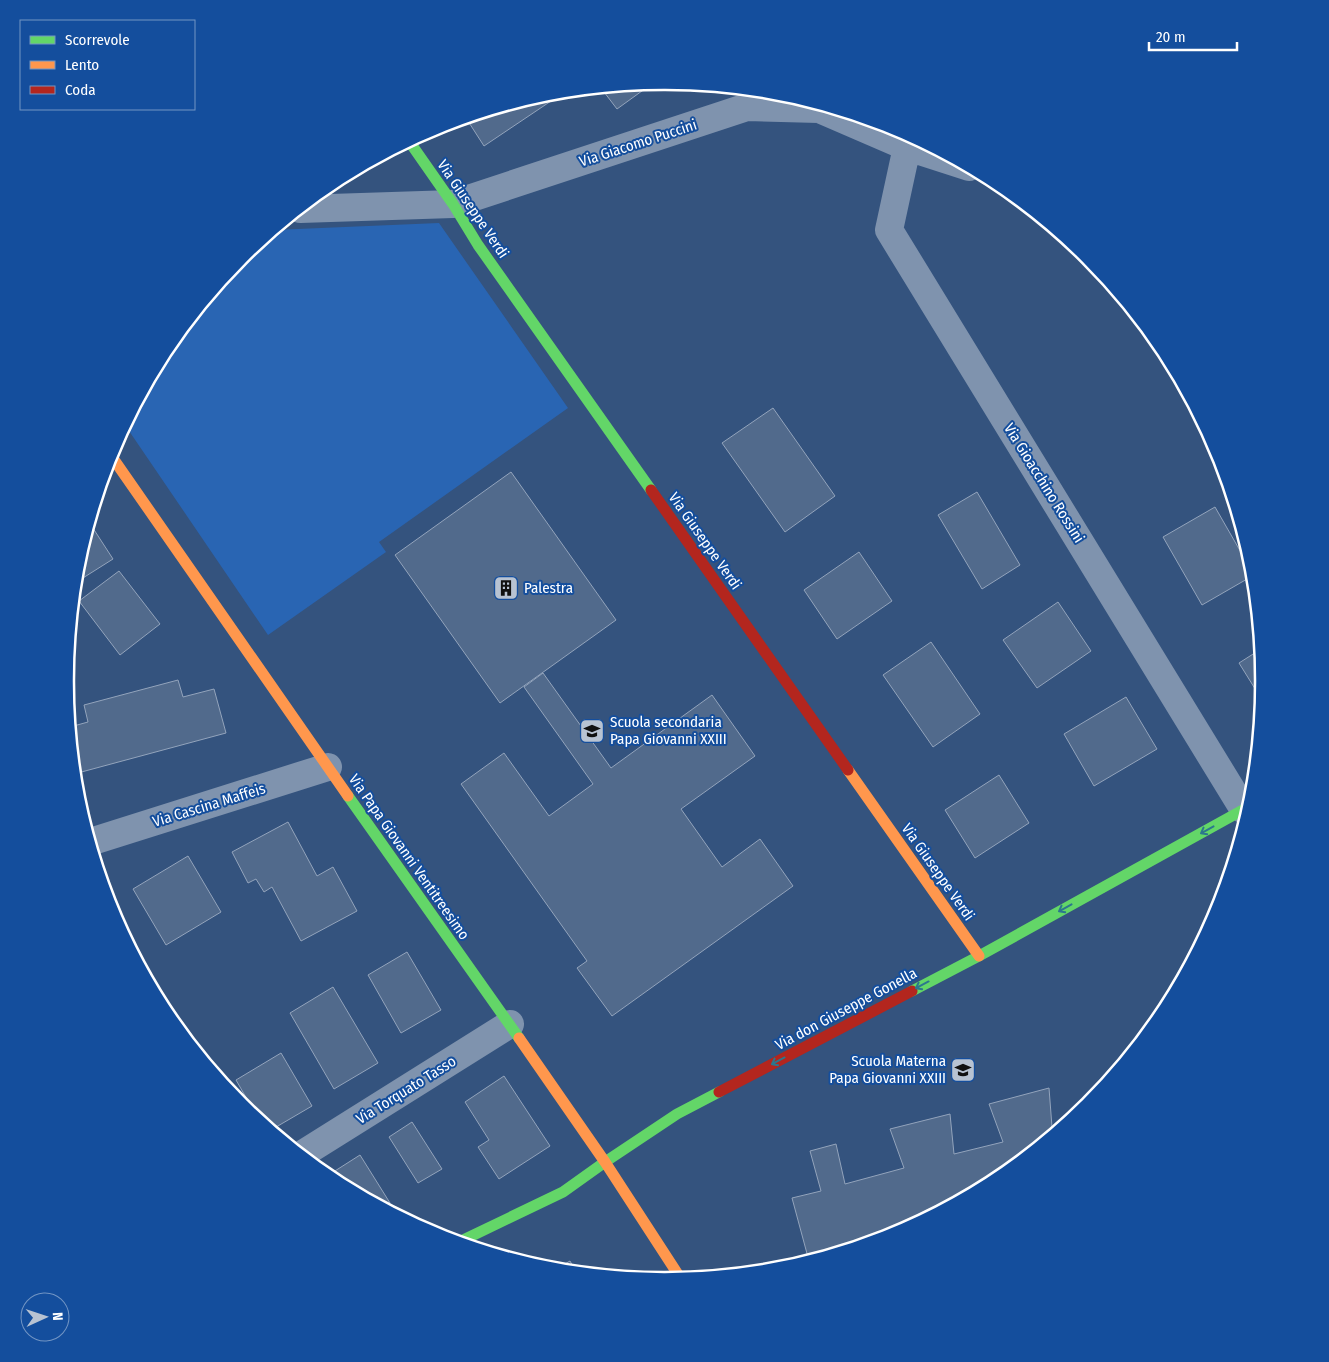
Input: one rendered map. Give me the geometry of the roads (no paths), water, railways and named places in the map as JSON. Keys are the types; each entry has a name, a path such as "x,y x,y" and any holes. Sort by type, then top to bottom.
{"street":[{"name":"Via Giacomo Puccini","path":"311,208 452,204 747,107 807,108"},
{"name":"Via Gioacchino Rossini","path":"912,144 889,230 1243,801"},
{"name":"Via Giuseppe Verdi","path":"413,147 478,245 978,956"},
{"name":"Via Papa Giovanni Ventitreesimo","path":"116,463 328,768 510,1024 605,1162 676,1271"},
{"name":"Via Cascina Maffeis","path":"96,840 328,768"},
{"name":"Via don Giuseppe Gonella","path":"468,1238 563,1192 677,1114 978,956 1240,812"},
{"name":"Via Torquato Tasso","path":"307,1151 510,1024"}],"place":[{"name":"Palestra","path":"506,588"},
{"name":"Scuola secondaria Papa Giovanni XXIII","path":"592,731"},
{"name":"Scuola Materna Papa Giovanni XXIII","path":"963,1070"}]}
